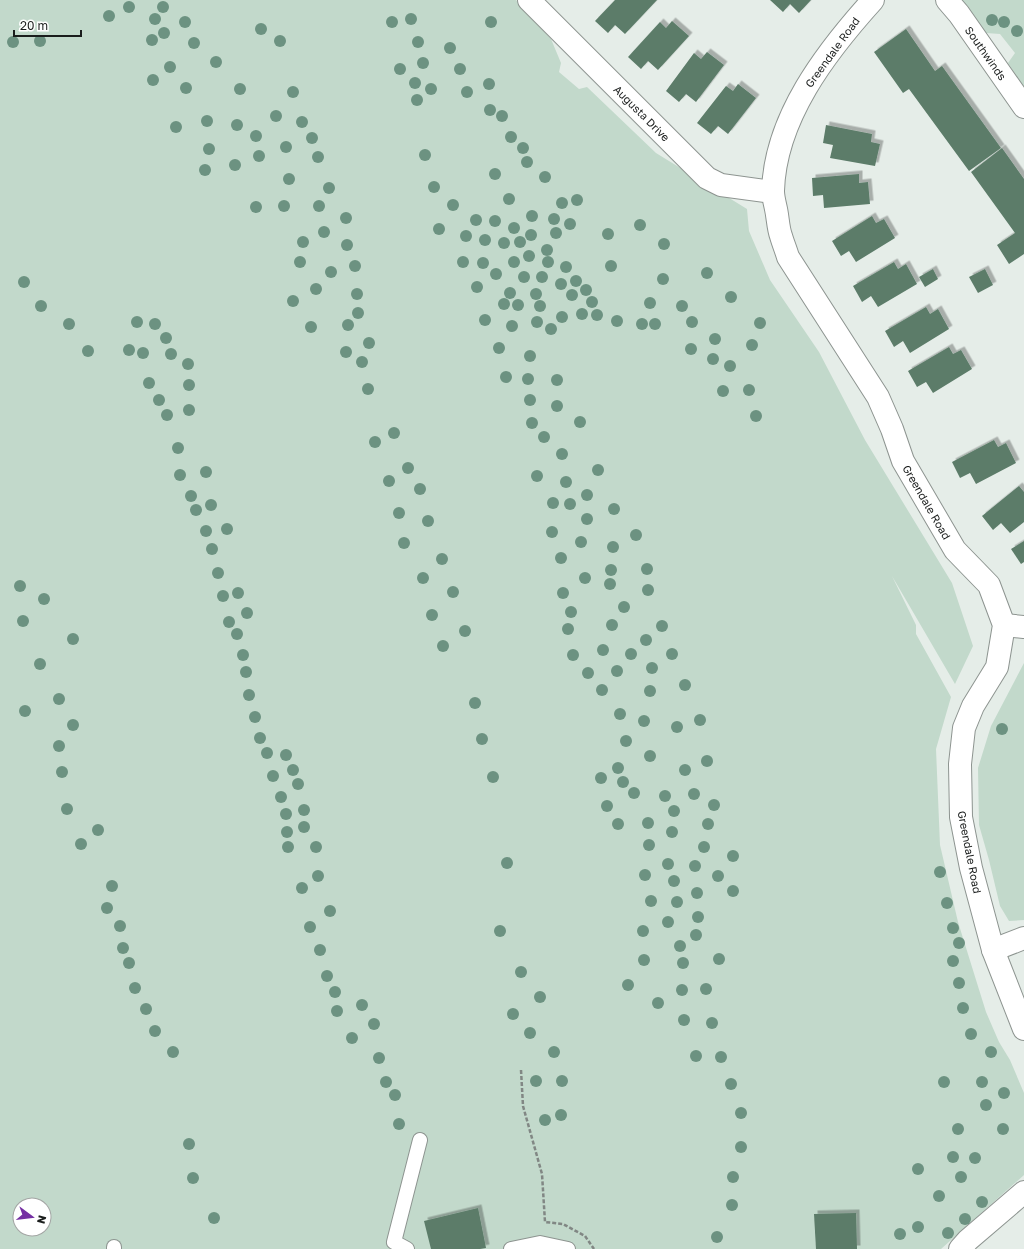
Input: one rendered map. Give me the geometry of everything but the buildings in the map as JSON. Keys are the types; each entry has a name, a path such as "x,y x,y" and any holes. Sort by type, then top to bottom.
{"street":[{"name":"Augusta Drive","path":"529,0 707,178 721,185 773,192"},
{"name":"Greendale Road","path":"873,0 849,26 806,87 790,119 781,143 773,192 781,236 788,257 878,397 892,429 903,461 955,550 989,585 1014,626 996,666 973,706 964,728 960,764 961,817 971,868 993,950 1024,1029"},
{"name":"Southwinds","path":"947,0 959,14 1024,107"},
{"path":"993,950 1024,938"},
{"path":"960,1249 968,1240 1024,1192"}],"lane":[{"path":"407,1249 391,1245 420,1140"},
{"path":"511,1249 540,1243 568,1249"}],"path":[{"path":"521,1070 523,1106 542,1174 545,1222 563,1224 585,1236 594,1249"}],"green space":[{"path":"0,0 516,0 551,39 561,63 559,72 579,89 587,87 656,153 747,209 749,231 770,280 819,352 865,440 952,583 973,646 955,684 892,576 916,625 916,634 951,697 936,749 940,845 958,922 986,1012 999,1042 1010,1060 1024,1093 1024,1175 941,1249 0,1249"},
{"path":"960,0 1024,0 1024,88 1008,63 1015,53 1000,34 986,33"},
{"path":"1024,663 1024,920 1009,921 1000,906 979,825 978,768 991,726"}]}
